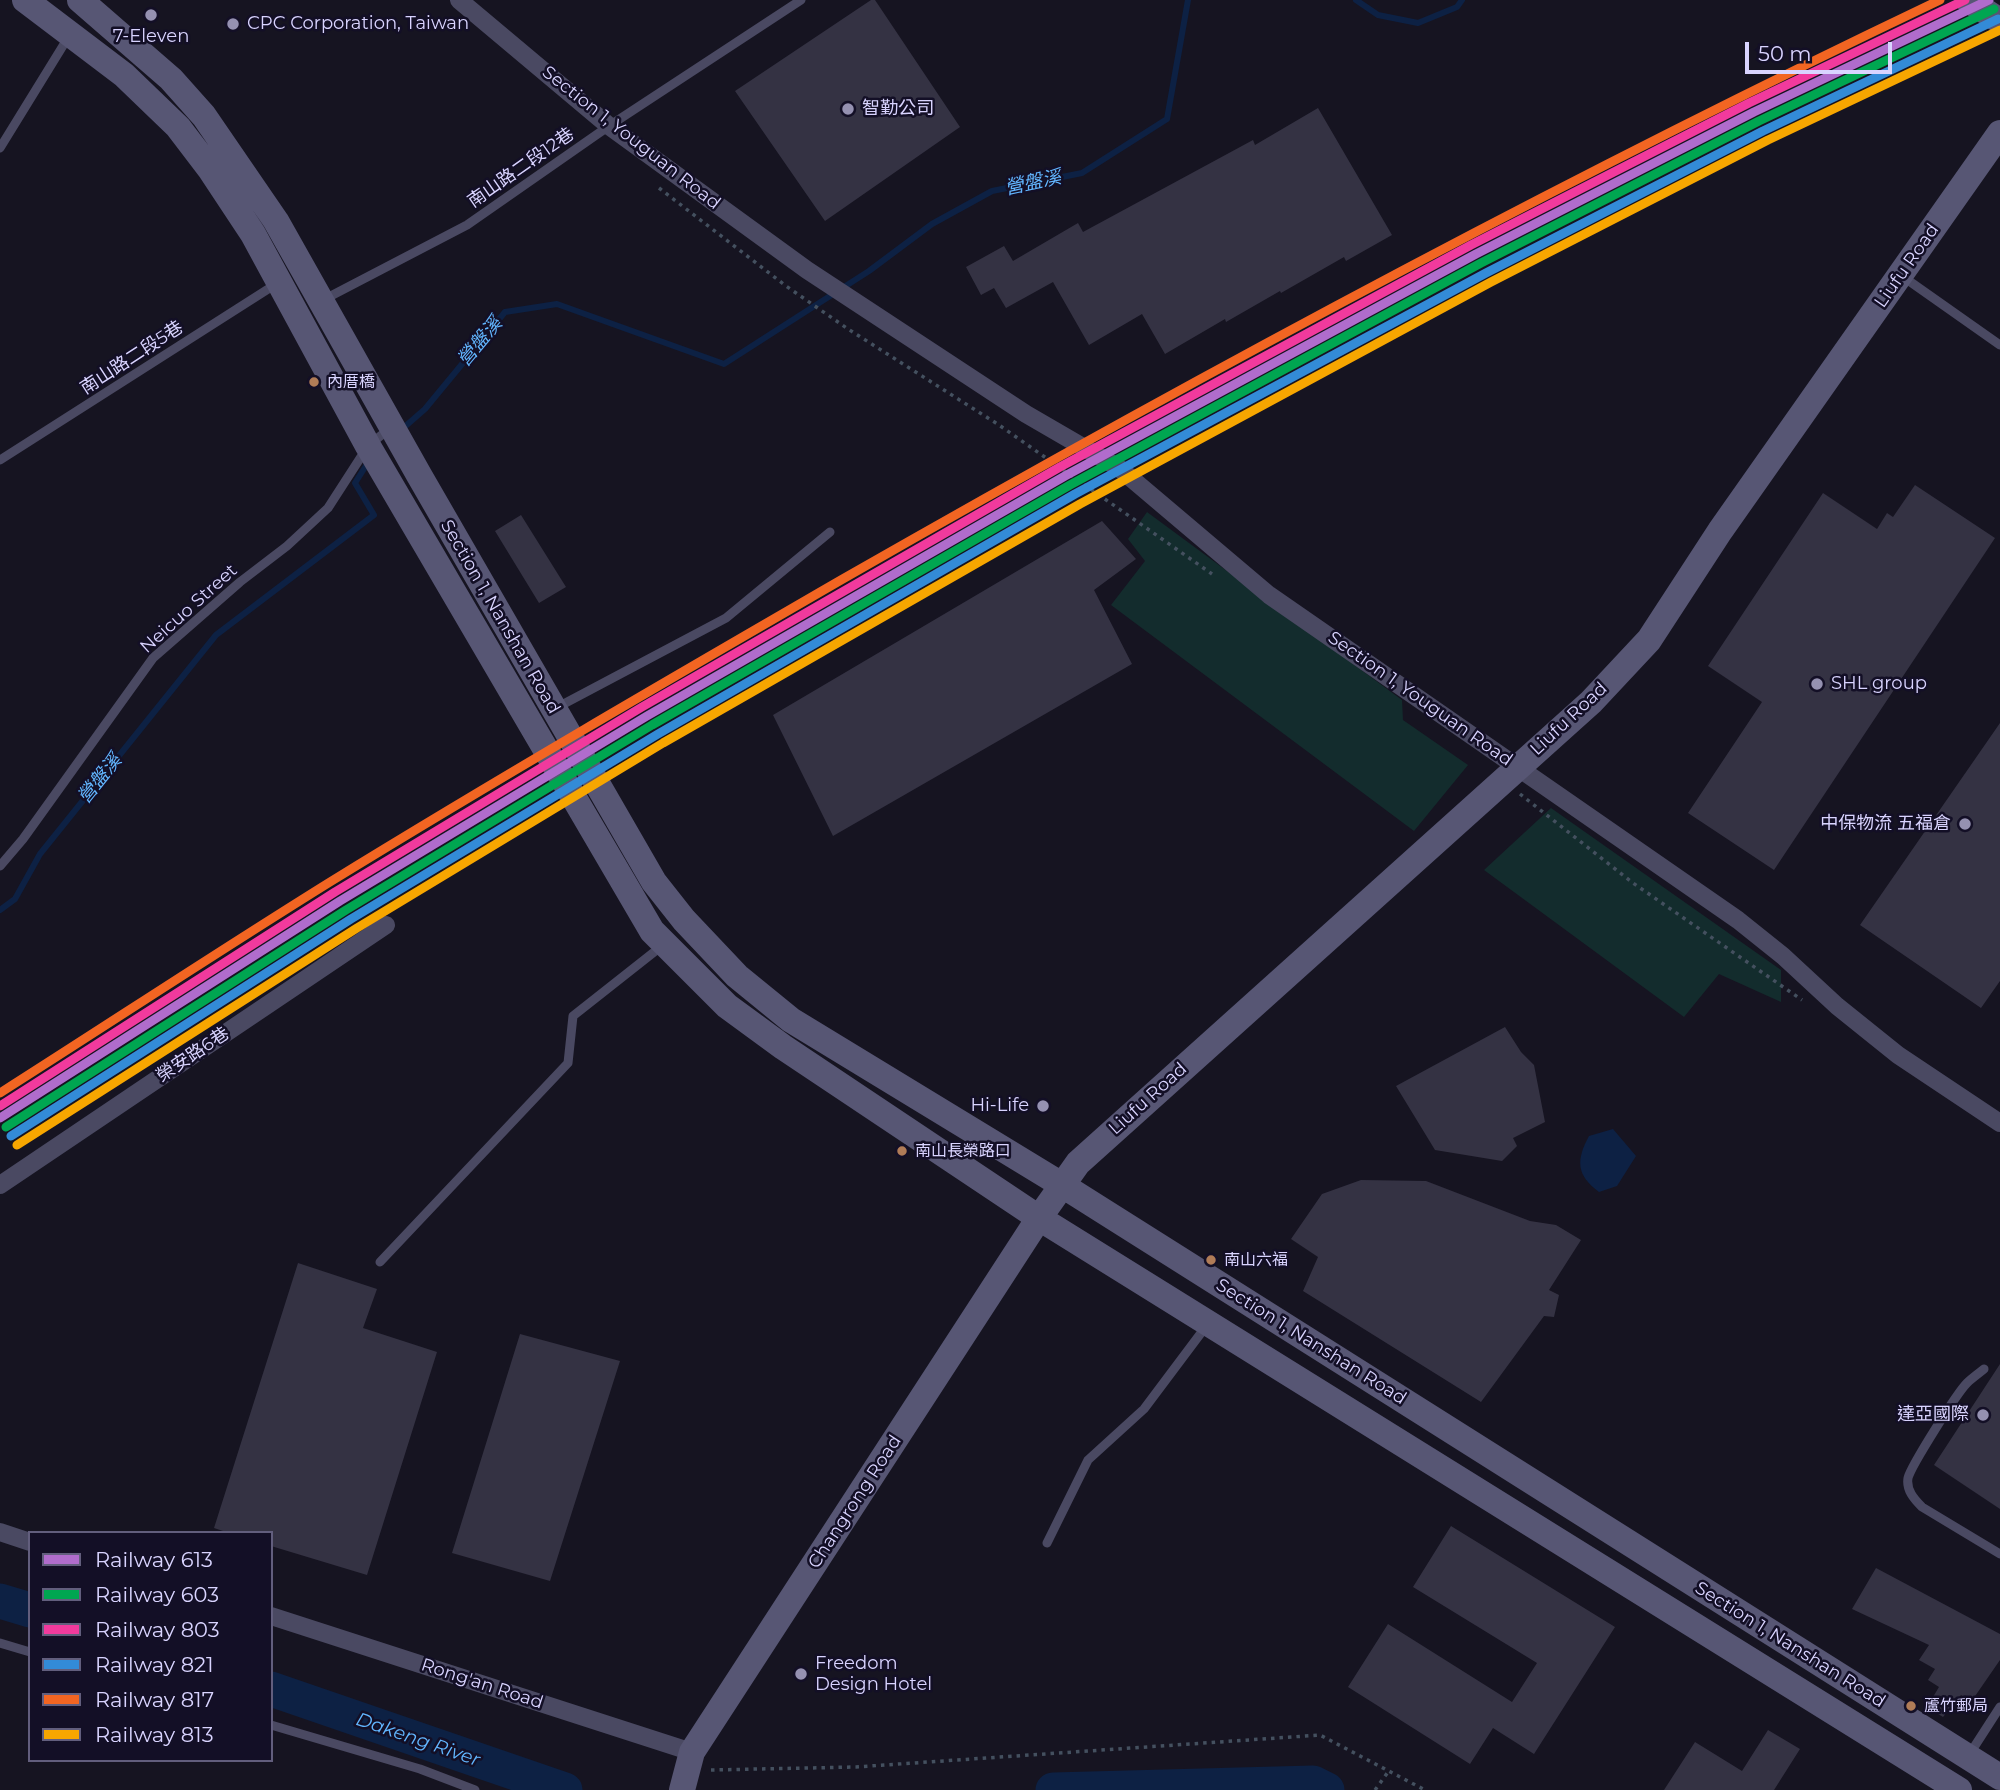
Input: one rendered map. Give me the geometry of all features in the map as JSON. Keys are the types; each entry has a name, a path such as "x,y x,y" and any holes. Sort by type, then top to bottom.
{"street":[{"path":"25,0 124,75 178,127 246,223 298,290 393,429"},
{"path":"80,0 171,79 204,116 276,221 298,290 369,448"},
{"name":"Section 1, Youguan Road","path":"459,0 609,126 807,271 1026,414 1118,468 1269,595 1510,774 1738,920 1898,1055 2000,1123"},
{"path":"1968,0 2000,22"},
{"name":"Liufu Road","path":"1039,1218 1078,1163 1591,702 1650,640 1720,531 2000,133"},
{"name":"Section 1, Nanshan Road","path":"393,429 654,882 684,920 737,975 792,1020 1062,1185 2000,1777"},
{"name":"Section 1, Nanshan Road","path":"369,448 652,931 727,1006 783,1047 1039,1218 1957,1789"},
{"name":"榮安路6巷","path":"0,1185 386,925"},
{"name":"Changrong Road","path":"687,1771 1039,1218"},
{"path":"0,1532 28,1541"},
{"name":"Rong'an Road","path":"273,1617 687,1771"},
{"path":"1957,1789 1968,1757"}],"lane":[{"name":"南山路二段12巷","path":"298,290 467,225 609,126 801,0"},
{"path":"0,148 70,34"},
{"path":"1900,275 2000,345"},
{"name":"南山路二段5巷","path":"0,460 298,290"},
{"name":"Neicuo Street","path":"0,866 23,839 153,658 240,582 287,546 328,508 369,448 393,429"},
{"path":"553,710 726,618 830,532"},
{"path":"380,1262 568,1063 573,1016 665,943"},
{"path":"1047,1543 1088,1460 1143,1409 1208,1323"},
{"path":"1984,1369 1966,1384 1919,1458 1909,1477 1909,1488 1913,1498 1922,1507 2000,1553"},
{"path":"0,1643 28,1651"},
{"path":"1968,1757 2000,1707"},
{"path":"273,1726 420,1769 475,1790"}],"path":[{"path":"786,286 848,329 999,425 1217,577"},
{"path":"1510,774 1633,883 1802,1000"},
{"path":"687,1771 856,1767 1321,1735 1425,1790"},
{"path":"1375,1790 1389,1771"}],"green space":[{"path":"1147,512 1402,700 1403,720 1468,765 1414,831 1111,605 1145,561 1128,539"},
{"path":"1551,808 1781,970 1781,1002 1719,974 1684,1017 1484,870"}],"water":[{"path":"1613,1129 1636,1156 1617,1186 1599,1192 1582,1173 1580,1160 1589,1136"}],"building":[{"name":"智勤公司","path":"871,0 875,0 960,127 825,221 735,91"},
{"path":"1318,108 1392,235 1346,261 1344,257 1226,322 1225,319 1165,354 1142,314 1089,345 1053,282 1006,308 994,288 981,295 966,267 1004,246 1013,261 1078,223 1083,232 1253,140 1255,145"},
{"name":"SHL group","path":"1915,485 1995,538 1774,870 1688,813 1762,702 1708,666 1823,493 1877,529 1887,513 1893,517"},
{"path":"521,515 566,587 539,603 495,531"},
{"path":"1102,521 1136,559 1094,590 1132,664 833,836 773,715"},
{"name":"中保物流 五福倉","path":"2000,723 2000,981 1981,1008 1860,925"},
{"path":"1505,1027 1521,1052 1534,1065 1545,1122 1513,1138 1517,1146 1502,1161 1435,1150 1396,1086"},
{"path":"1361,1180 1426,1181 1530,1221 1556,1225 1581,1240 1549,1290 1559,1295 1554,1317 1544,1316 1481,1402 1303,1291 1318,1257 1291,1239 1322,1194"},
{"path":"298,1263 377,1289 363,1328 437,1352 367,1575 273,1547 273,1531 223,1531 214,1528"},
{"path":"520,1334 620,1361 550,1581 452,1553"},
{"name":"達亞國際","path":"2000,1364 2000,1509 1934,1465"},
{"path":"1451,1526 1615,1627 1534,1754 1493,1728 1470,1764 1348,1687 1388,1624 1512,1702 1537,1663 1413,1587"},
{"path":"1876,1568 2000,1634 2000,1660 1971,1702 1961,1695 1943,1717 1927,1707 1939,1687 1928,1680 1935,1669 1919,1660 1929,1645 1852,1609"},
{"path":"1768,1730 1800,1749 1774,1790 1664,1790 1695,1742 1742,1771"}],"waterway":[{"name":"營盤溪","path":"401,430 425,409 505,312 557,304 724,364 869,271 932,224 992,191 1082,173 1167,119 1188,0"},
{"name":"營盤溪","path":"1356,0 1378,15 1418,23 1457,7 1462,0"},
{"name":"營盤溪","path":"0,910 15,899 40,854 216,635 374,515 355,483 369,461"},
{"name":"Dakeng River","path":"0,1601 28,1609"},
{"name":"Dakeng River","path":"273,1690 565,1790"},
{"name":"Dakeng River","path":"1053,1790 1313,1783 1327,1790"}],"rail line":[{"name":"817","path":"0,1093 393,843 976,503 1248,353 1523,207 1940,0"},
{"name":"803","path":"0,1106 335,892 642,707 1060,467 1471,245 1749,103 1965,0"},
{"name":"613","path":"0,1118 340,901 647,716 1065,476 1476,254 1754,112 1989,0"},
{"name":"603","path":"6,1127 346,910 652,725 1070,485 1481,263 1759,121 1994,9"},
{"name":"821","path":"11,1136 351,919 658,734 1075,494 1486,273 1763,131 1998,19"},
{"name":"813","path":"17,1145 357,928 663,743 1080,504 1491,282 1768,140 2000,30"}],"place":[{"name":"7-Eleven","path":"151,15"},
{"name":"CPC Corporation, Taiwan","path":"233,24"},
{"name":"智勤公司","path":"848,109"},
{"name":"內厝橋","path":"314,382"},
{"name":"SHL group","path":"1817,684"},
{"name":"中保物流 五福倉","path":"1965,824"},
{"name":"Hi-Life","path":"1043,1106"},
{"name":"南山長榮路口","path":"902,1151"},
{"name":"南山六福","path":"1211,1260"},
{"name":"達亞國際","path":"1983,1415"},
{"name":"Freedom Design Hotel","path":"801,1674"},
{"name":"蘆竹郵局","path":"1911,1706"}]}
